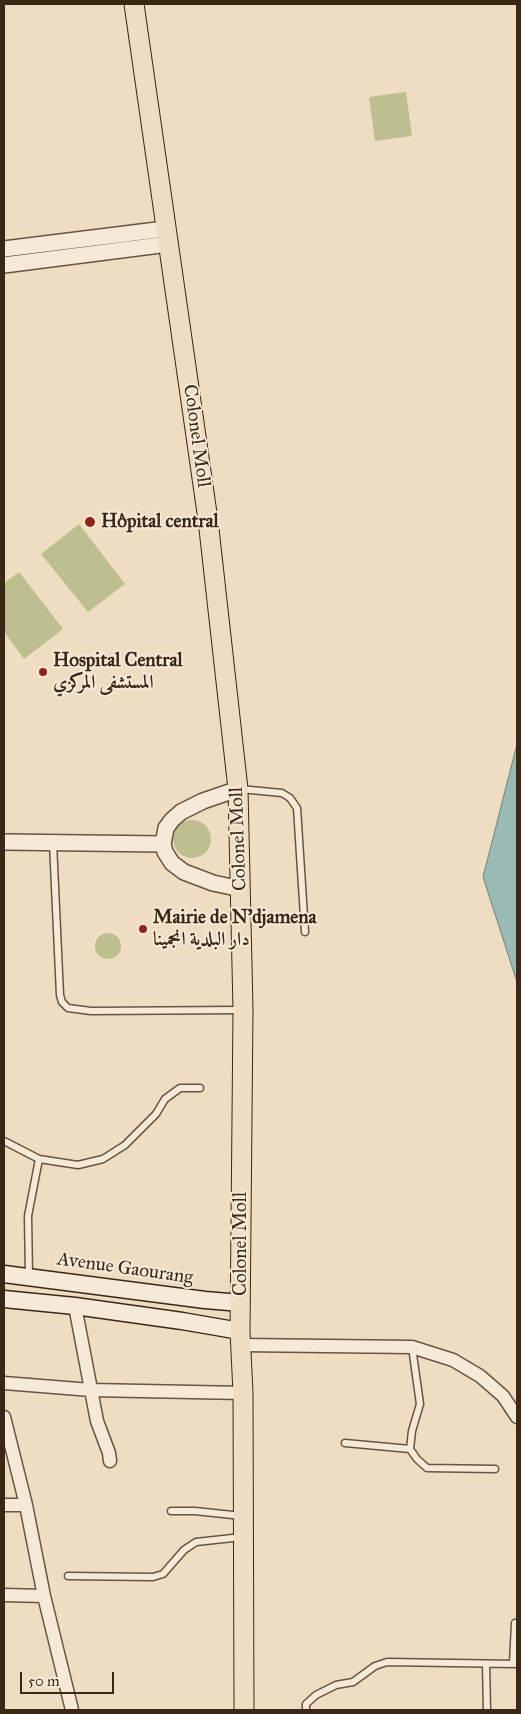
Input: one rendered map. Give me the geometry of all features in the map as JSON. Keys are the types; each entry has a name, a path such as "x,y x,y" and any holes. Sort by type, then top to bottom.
{"main road":[{"name":"Colonel Moll","path":"134,4 208,520 238,789 242,1010 240,1338 243,1393 244,1710"},
{"name":"Avenue Gaourang","path":"4,1274 204,1300 241,1302"},
{"path":"4,1299 75,1306 182,1321 240,1338"}],"street":[{"path":"4,249 167,236"},
{"path":"4,265 167,236"},
{"path":"238,789 203,801 181,812 166,828 163,844 165,852 172,863 184,872 213,883 241,889"},
{"path":"4,842 163,844"},
{"path":"75,1306 97,1421 109,1453 110,1461"},
{"path":"240,1338 412,1347 453,1360 480,1376 503,1396 517,1416"},
{"path":"4,1383 91,1390 243,1393"},
{"path":"4,1417 26,1505 44,1596 72,1710"},
{"path":"4,1505 26,1505"},
{"path":"4,1595 44,1596"}],"lane":[{"path":"238,789 282,793 290,798 297,808 305,932"},
{"path":"53,843 60,995 62,1002 68,1008 91,1011 242,1010"},
{"path":"4,1141 39,1159 78,1165 103,1159 125,1145 156,1114 165,1099 180,1088 200,1088"},
{"path":"29,1276 28,1216 39,1159"},
{"path":"412,1347 420,1404 412,1431 410,1449 427,1468 495,1469"},
{"path":"345,1443 410,1449"},
{"path":"171,1511 195,1511 244,1516"},
{"path":"68,1576 153,1577 163,1574 184,1550 196,1542 244,1537"},
{"path":"306,1710 306,1704 316,1695 336,1685 353,1682 375,1666 387,1662 515,1664 515,1623"},
{"path":"486,1664 487,1710"}],"green space":[{"path":"406,92 412,136 375,141 369,97"},
{"path":"79,524 125,584 88,612 41,554"},
{"path":"19,572 63,629 24,659 4,632 4,583"},
{"path":"192,820 199,821 205,826 210,832 210,846 205,852 199,857 192,858 185,857 179,852 174,846 173,839 174,832 179,826 185,821"},
{"path":"108,933 117,937 121,946 117,955 108,959 99,955 95,946 99,937"}],"water":[{"path":"517,744 517,982 483,877"}],"place":[{"name":"Hôpital central","path":"90,522"},
{"name":"Hospital Central المستشفى المركزي","path":"43,672"},
{"name":"Mairie de N'djamena دار البلدية انجمينا","path":"143,929"}]}
